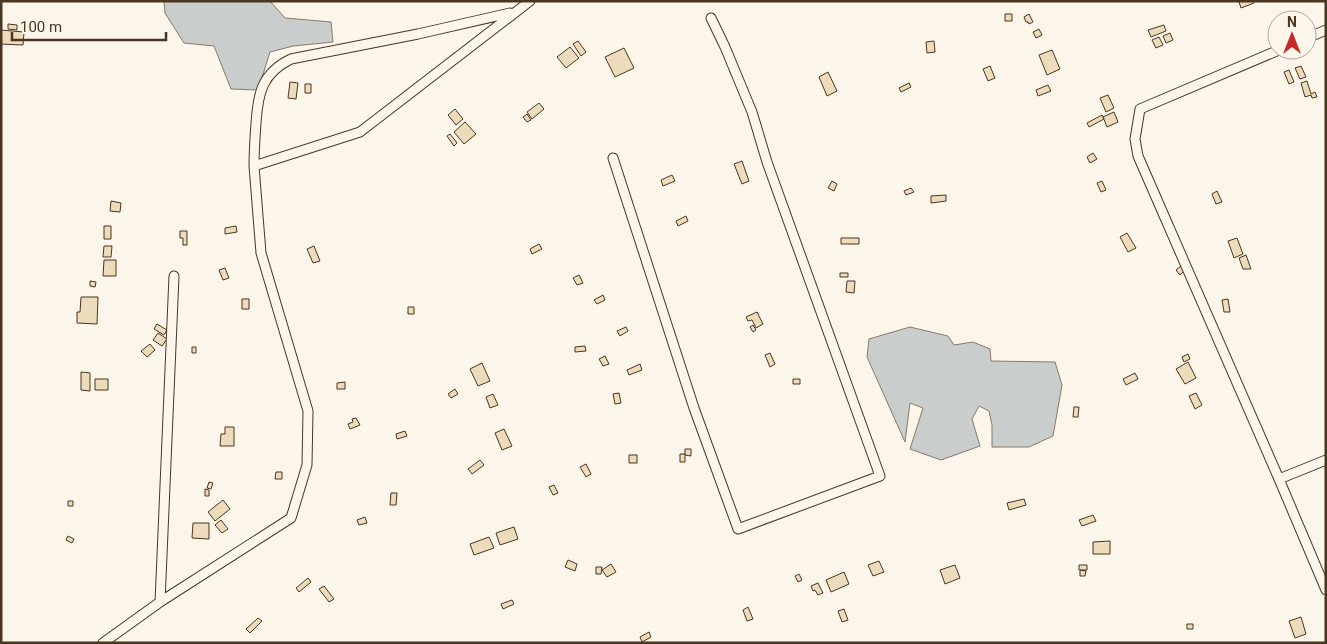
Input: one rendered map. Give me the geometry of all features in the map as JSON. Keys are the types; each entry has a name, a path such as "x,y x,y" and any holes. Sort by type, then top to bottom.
{"street":[{"path":"254,166 360,132 530,1"},
{"path":"103,643 160,602 291,518 307,466 308,411 261,253 254,166 257,104 264,82 277,67 292,59 418,34 515,12"},
{"path":"613,158 694,408 738,529 880,476 767,162 752,112 711,18"},
{"path":"1267,55 1140,109 1136,139 1138,156 1326,590"},
{"path":"160,602 174,276"},
{"path":"1279,479 1326,460"}],"shaded area":[{"path":"164,1 270,1 285,18 331,22 333,42 293,46 270,52 258,90 231,89 214,46 184,43 165,13"},
{"path":"910,327 948,336 954,345 973,342 990,349 991,361 1055,362 1062,385 1053,436 1029,447 992,447 992,425 989,411 979,406 972,419 980,446 941,460 910,449 923,408 910,403 905,442 867,357 869,339"}],"building":[{"path":"1253,1 1254,3 1241,8 1239,2"},
{"path":"1005,14 1012,14 1012,21 1005,21"},
{"path":"1029,14 1033,22 1029,24 1024,17"},
{"path":"8,24 17,25 17,30 8,29"},
{"path":"1164,25 1166,31 1151,37 1148,30"},
{"path":"1039,29 1042,35 1036,38 1033,32"},
{"path":"1,30 24,32 23,45 1,44"},
{"path":"1170,33 1173,40 1166,43 1163,36"},
{"path":"1159,37 1163,45 1156,48 1152,40"},
{"path":"578,41 586,52 581,56 573,44"},
{"path":"934,41 935,52 927,53 926,42"},
{"path":"570,47 579,58 566,68 557,57"},
{"path":"624,48 634,68 615,77 605,57"},
{"path":"1052,50 1060,69 1047,75 1039,55"},
{"path":"990,66 995,78 988,81 983,69"},
{"path":"1301,66 1306,77 1300,79 1295,68"},
{"path":"1289,70 1294,82 1289,84 1284,72"},
{"path":"828,72 837,91 827,96 819,77"},
{"path":"1307,81 1311,94 1315,92 1317,97 1312,98 1311,95 1305,97 1301,83"},
{"path":"290,82 298,83 296,99 288,98"},
{"path":"909,83 911,87 901,92 899,88"},
{"path":"305,84 311,84 311,93 305,93"},
{"path":"1048,85 1051,91 1038,96 1036,90"},
{"path":"1108,95 1114,108 1106,112 1100,98"},
{"path":"539,103 544,109 532,119 527,112"},
{"path":"455,109 463,119 456,125 448,115"},
{"path":"1114,112 1118,122 1107,127 1103,117"},
{"path":"527,114 531,120 527,122 523,117"},
{"path":"1102,115 1104,119 1089,127 1087,123"},
{"path":"465,122 476,134 464,144 454,132"},
{"path":"450,134 457,143 454,146 447,136"},
{"path":"1093,153 1097,159 1090,163 1087,157"},
{"path":"742,161 749,181 742,184 734,164"},
{"path":"672,175 675,181 663,186 661,180"},
{"path":"832,181 837,184 834,191 828,188"},
{"path":"1102,181 1106,190 1101,192 1097,183"},
{"path":"911,188 914,192 906,195 904,191"},
{"path":"1217,191 1222,202 1216,204 1212,194"},
{"path":"946,195 946,201 931,203 931,196"},
{"path":"111,201 121,203 120,212 110,211"},
{"path":"686,216 688,221 678,226 676,221"},
{"path":"104,226 111,226 111,239 104,239"},
{"path":"236,226 237,232 225,234 225,228"},
{"path":"180,231 187,231 187,245 183,245"},
{"path":"1127,233 1136,248 1128,252 1120,237"},
{"path":"841,238 859,238 859,244 841,244"},
{"path":"1237,238 1243,254 1234,258 1228,241"},
{"path":"539,244 542,249 532,254 530,249"},
{"path":"104,246 112,246 111,257 103,257"},
{"path":"314,246 320,261 313,263 307,249"},
{"path":"1246,255 1251,269 1243,269 1239,258"},
{"path":"104,260 116,260 116,276 103,276"},
{"path":"1182,265 1186,269 1180,275 1176,270"},
{"path":"225,268 229,278 223,280 219,270"},
{"path":"840,273 848,273 848,277 840,277"},
{"path":"579,275 583,283 577,285 573,278"},
{"path":"90,281 96,282 95,287 90,286"},
{"path":"847,281 855,281 854,293 846,292"},
{"path":"603,295 605,300 597,304 594,300"},
{"path":"81,297 98,297 97,324 77,323 77,312 80,312"},
{"path":"242,299 249,299 249,309 242,309"},
{"path":"1228,299 1230,312 1224,312 1222,300"},
{"path":"408,307 414,307 414,314 408,314"},
{"path":"757,312 763,324 756,328 752,320 748,321 746,317"},
{"path":"157,324 167,330 164,335 154,329"},
{"path":"753,325 756,330 753,332 750,327"},
{"path":"626,327 628,331 620,336 617,331"},
{"path":"158,333 167,339 162,346 153,340"},
{"path":"150,344 155,350 147,357 141,351"},
{"path":"585,346 586,351 575,352 575,347"},
{"path":"192,347 196,347 196,353 192,353"},
{"path":"770,353 775,364 770,367 765,355"},
{"path":"1188,354 1190,359 1184,362 1182,357"},
{"path":"605,356 609,364 603,366 599,359"},
{"path":"1188,362 1196,378 1185,384 1176,369"},
{"path":"482,363 490,381 478,386 470,369"},
{"path":"640,364 642,370 629,375 627,370"},
{"path":"81,372 90,373 90,391 81,390"},
{"path":"1135,373 1138,379 1126,385 1123,379"},
{"path":"95,379 108,379 108,390 95,390"},
{"path":"793,379 800,379 800,384 793,384"},
{"path":"345,382 345,389 337,389 337,383"},
{"path":"455,389 458,394 451,398 448,394"},
{"path":"619,393 621,403 615,404 613,394"},
{"path":"1196,393 1202,405 1195,409 1189,396"},
{"path":"493,394 498,405 490,408 486,397"},
{"path":"1074,407 1079,407 1078,417 1073,417"},
{"path":"356,418 360,425 350,429 348,424 353,422 352,419"},
{"path":"225,427 234,427 234,446 220,446 221,434 225,434"},
{"path":"504,429 512,446 502,450 495,433"},
{"path":"405,431 407,436 397,439 396,434"},
{"path":"685,449 691,449 691,456 685,455"},
{"path":"680,454 685,454 685,462 680,462"},
{"path":"629,455 637,455 637,463 629,463"},
{"path":"480,460 484,465 472,474 468,469"},
{"path":"586,464 591,474 586,477 580,467"},
{"path":"276,472 282,472 282,479 275,479"},
{"path":"209,482 213,483 211,489 207,488"},
{"path":"554,485 558,493 553,495 549,487"},
{"path":"205,489 209,490 209,496 205,496"},
{"path":"391,493 397,493 396,505 390,505"},
{"path":"1024,499 1026,505 1009,510 1007,503"},
{"path":"223,500 230,509 215,521 208,512"},
{"path":"68,501 73,501 73,506 68,506"},
{"path":"1093,515 1096,521 1082,526 1079,520"},
{"path":"365,517 367,523 359,525 357,520"},
{"path":"221,520 228,529 222,533 215,525"},
{"path":"193,523 209,523 209,539 192,538"},
{"path":"514,527 518,539 500,545 496,533"},
{"path":"68,536 74,539 72,543 66,540"},
{"path":"489,537 494,548 474,555 470,544"},
{"path":"1110,541 1110,554 1093,554 1093,542"},
{"path":"568,560 577,564 575,571 565,567"},
{"path":"879,561 884,572 873,576 868,565"},
{"path":"611,564 616,572 607,577 602,570"},
{"path":"955,565 960,578 945,584 940,570"},
{"path":"1079,565 1087,565 1087,570 1079,570"},
{"path":"596,567 602,567 601,574 596,574"},
{"path":"1080,570 1086,571 1085,576 1080,576"},
{"path":"844,572 849,584 831,592 826,580"},
{"path":"799,574 802,580 798,582 795,576"},
{"path":"308,578 311,582 299,592 296,588"},
{"path":"818,583 823,593 818,595 811,586"},
{"path":"324,586 334,599 329,602 319,589"},
{"path":"512,600 514,604 503,609 501,604"},
{"path":"748,607 753,619 747,621 743,610"},
{"path":"844,609 848,620 842,622 838,611"},
{"path":"1301,617 1306,634 1295,638 1289,621"},
{"path":"258,618 262,621 250,633 246,629"},
{"path":"1187,624 1193,624 1193,629 1187,629"},
{"path":"649,632 651,637 642,642 640,637"}]}
